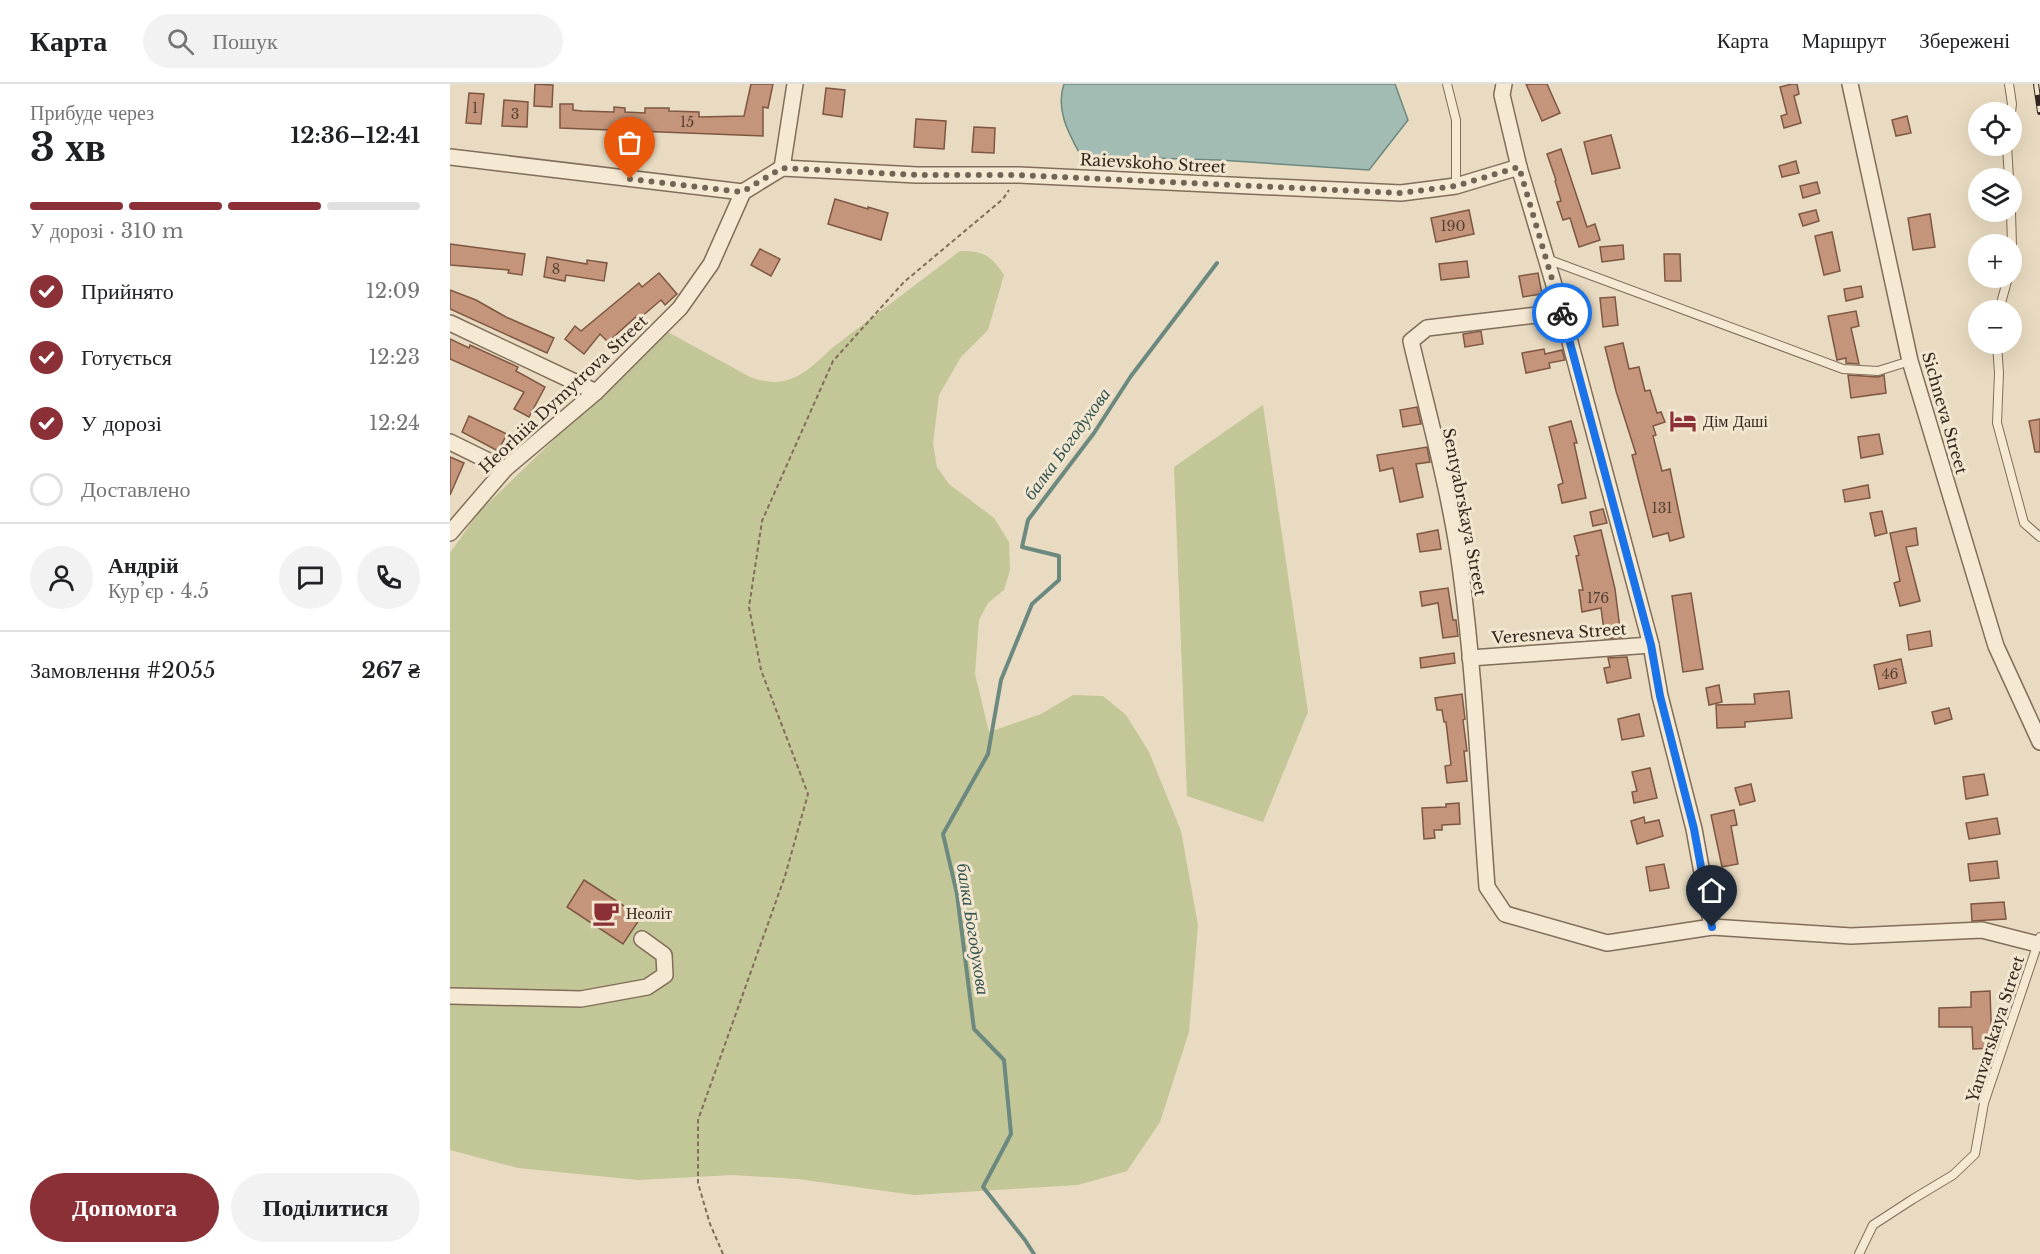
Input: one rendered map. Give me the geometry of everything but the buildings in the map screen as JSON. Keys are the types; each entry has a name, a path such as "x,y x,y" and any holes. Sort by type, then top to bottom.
{"street":[{"path":"450,157 742,192 782,168 795,84"},
{"path":"1504,84 1502,95 1519,167 1562,312 1651,645 1660,696 1694,829 1712,927 1851,936 1982,930 2038,940"},
{"name":"Sichneva Street","path":"1850,84 1910,361 1996,646 2040,742"},
{"name":"Raievskoho Street","path":"782,168 917,175 1019,175 1401,193 1456,186 1519,167"},
{"name":"Heorhiia Dymytrova Street","path":"450,533 505,469 596,392 680,308 711,264 742,192"},
{"name":"Sentyabrskaya Street","path":"1562,312 1427,327 1411,341 1461,572 1470,658 1487,887 1505,914 1607,944 1712,927"},
{"path":"450,323 596,392"},
{"path":"450,442 505,469"},
{"name":"Veresneva Street","path":"1470,658 1651,645"},
{"path":"450,996 580,999 646,987 666,975 664,955 642,939"}],"lane":[{"path":"1447,84 1456,120 1456,186"},
{"path":"2009,84 2012,102"},
{"path":"1546,258 1843,369 1878,371 1910,361"},
{"path":"1997,354 1999,373 1997,423 2024,524 2040,537"},
{"name":"Yanvarskaya Street","path":"1859,1254 1874,1225 1913,1198 1953,1176 1975,1154 1984,1103 2038,940"}],"path":[{"path":"723,1254 710,1224 698,1183 698,1120 785,876 808,794 761,670 749,607 762,521 833,361 904,282 1003,199 1019,175"}],"green space":[{"path":"960,251 981,253 995,263 1004,275 988,330 961,357 939,395 933,443 937,467 949,484 994,518 1009,542 1010,570 1004,590 988,603 979,620 975,674 989,732 1041,714 1073,695 1103,696 1126,715 1149,752 1181,831 1198,925 1189,1032 1160,1122 1127,1171 1078,1185 914,1195 798,1179 733,1175 638,1180 518,1168 450,1150 450,553 478,513 666,331 750,377 763,381 785,381 804,372 832,348"},
{"path":"1263,405 1308,712 1263,822 1187,796 1174,467"}],"water":[{"path":"1064,84 1395,84 1408,120 1369,170 1219,160 1081,156 1062,112"}],"waterway":[{"name":"балка Богодухова","path":"1034,1254 983,1187 1011,1134 1004,1060 974,1029 957,894 943,834 988,754 1001,680 1032,604 1059,580 1059,556 1022,547 1028,520 1094,433 1131,376 1217,263"}],"railway":[{"path":"2036,84 2040,112"}],"way so far":[{"path":"630,179 742,192 782,168 917,175 1019,175 1401,193 1456,186 1519,167 1562,313"}],"place":[{"name":"Дім Даші","path":"1683,421"},
{"name":"Неоліт","path":"606,913"}],"route":[{"path":"1562,313 1651,645 1660,696 1694,829 1712,927"}]}
